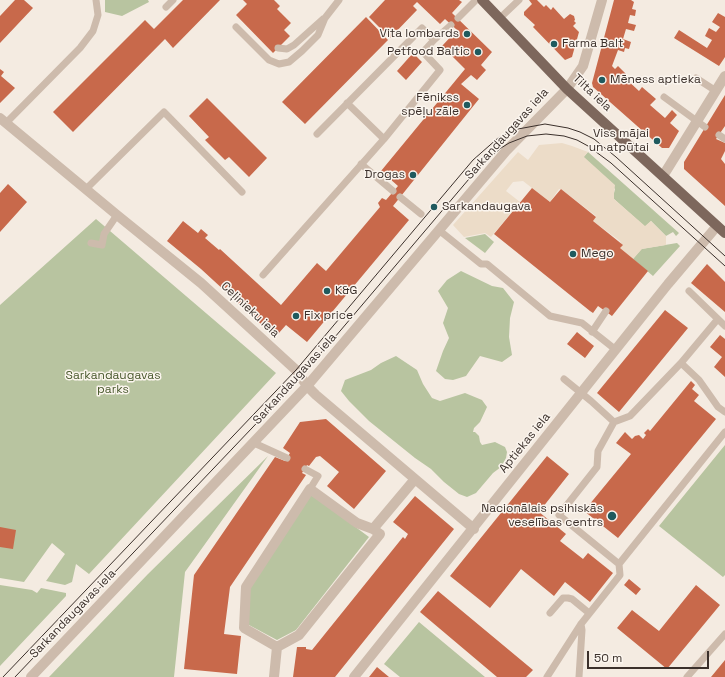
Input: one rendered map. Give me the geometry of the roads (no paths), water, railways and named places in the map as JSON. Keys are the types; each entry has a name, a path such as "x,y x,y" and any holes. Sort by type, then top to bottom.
{"main road":[{"name":"Tilta iela","path":"482,0 567,89 721,229"}],"street":[{"name":"Sarkandaugavas iela","path":"31,677 307,386 517,139 567,89 583,66 602,0"},
{"path":"663,176 701,124 716,91 725,76"},
{"name":"Ceļinieku iela","path":"3,120 201,283 296,370 307,386 321,400 474,529"},
{"name":"Aptiekas iela","path":"354,677 474,529 668,284 721,229"},
{"path":"373,529 415,479"},
{"path":"310,489 357,523 373,529 380,534 299,635 277,647 244,628 246,587 310,489"},
{"path":"274,677 277,647"}],"lane":[{"path":"3,120 80,48 94,31 98,15 96,0"},
{"path":"166,7 173,0"},
{"path":"278,48 287,49 294,45 325,18 339,0"},
{"path":"458,18 476,0"},
{"path":"500,18 519,0"},
{"path":"236,26 269,60 279,64 289,62 318,35 325,18"},
{"path":"263,275 384,138 440,70 423,52 451,25"},
{"path":"317,134 422,28 434,40"},
{"path":"696,78 716,91"},
{"path":"664,97 701,124"},
{"path":"347,103 384,138"},
{"path":"86,189 164,112 242,192"},
{"path":"361,164 393,191"},
{"path":"400,197 421,214"},
{"path":"91,243 102,245 104,234 117,215"},
{"path":"440,231 481,264 487,264 550,316 582,323 616,350"},
{"path":"689,291 717,320 725,326"},
{"path":"592,332 606,311"},
{"path":"547,677 581,624 620,575 618,564 559,515 597,467 598,451 614,422 630,416 680,363 717,320"},
{"path":"680,363 699,380 718,406 725,412"},
{"path":"564,379 614,422"},
{"path":"618,564 725,432"},
{"path":"254,443 287,458"},
{"path":"305,469 318,476 310,489"},
{"path":"550,613 563,598 568,598 572,599 589,613"},
{"path":"579,677 582,630 581,624"},
{"path":"687,677 725,634"}],"tram line":[{"path":"3,677 296,370 473,160 498,138 518,129 545,124 568,128 594,139 616,157 725,256"},
{"path":"15,677 272,407 329,344 480,166 509,143 527,136 546,134 564,136 577,140 588,146 611,163 725,266"}],"place":[{"name":"Vita lombards","path":"467,34"},
{"name":"Farma Balt","path":"554,44"},
{"name":"Petfood Baltic","path":"478,52"},
{"name":"Mēness aptieka","path":"602,80"},
{"name":"Fēnikss spēļu zāle","path":"467,105"},
{"name":"Viss mājai un atpūtai","path":"657,141"},
{"name":"Drogas","path":"413,175"},
{"name":"Sarkandaugava","path":"434,207"},
{"name":"Mego","path":"573,254"},
{"name":"K&G","path":"327,291"},
{"name":"Fix price","path":"296,316"},
{"name":"Nacionālais psihiskās veselības centrs","path":"612,516"}],"park label":[{"name":"Sarkandaugavas parks","path":"113,383"}]}
